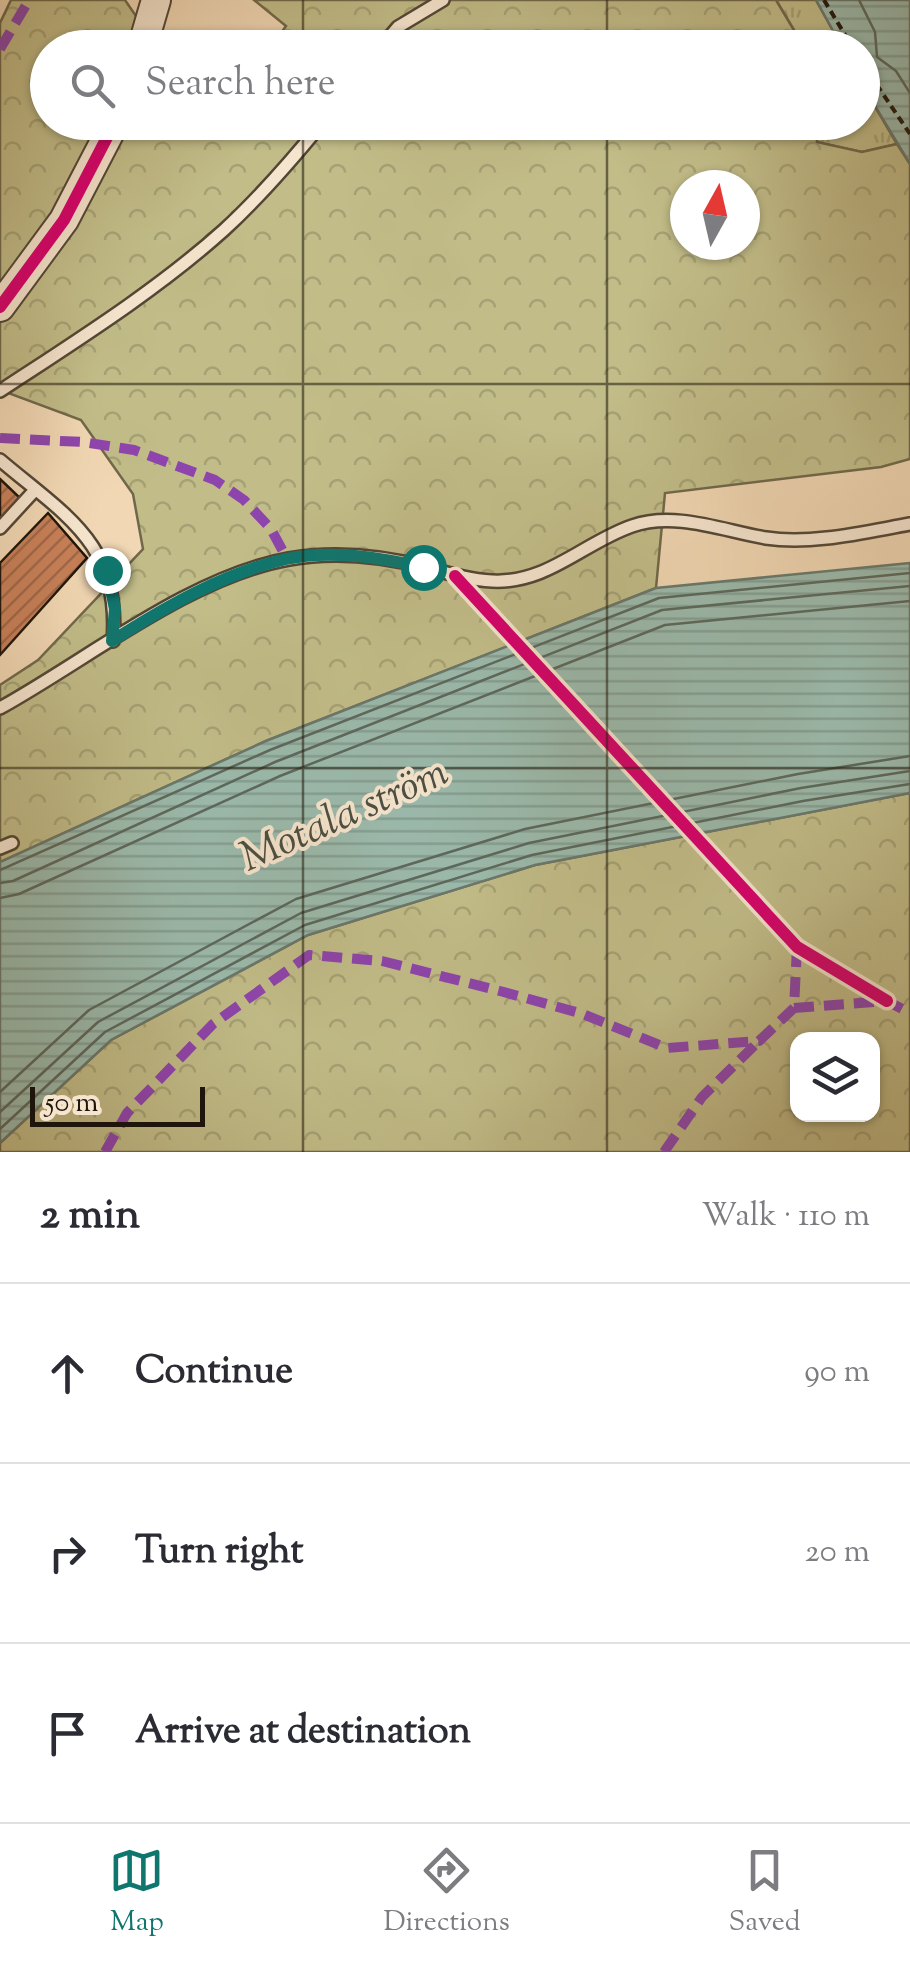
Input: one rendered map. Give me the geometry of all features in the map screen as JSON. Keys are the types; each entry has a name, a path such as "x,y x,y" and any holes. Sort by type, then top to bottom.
{"street":[{"path":"147,30 156,0"},
{"path":"0,307 64,220 106,140"}],"lane":[{"path":"395,30 443,0"},
{"path":"0,392 166,277 223,231 308,140"},
{"path":"0,460 68,517 96,548 107,570 115,609 112,641"},
{"path":"0,528 36,490"},
{"path":"0,708 206,588 288,559 380,558 494,581 532,578 633,526 705,524 768,538 806,538 910,524"}],"path":[{"path":"824,0 842,30"},
{"path":"880,90 910,134"}],"green space":[{"path":"11,0 125,0 138,19 137,30 30,30 30,140 817,140 862,152 897,144 910,164 910,459 881,467 665,493 656,588 266,741 0,862 0,685 38,660 143,549 133,494 81,420 0,390 0,23"},
{"path":"254,0 776,0 794,30 283,30 286,26"},
{"path":"776,0 816,0 833,30 794,30"},
{"path":"880,115 897,144 862,152 816,142 880,140"},
{"path":"910,793 910,1152 0,1152 0,1143 111,1040 308,935 535,865"}],"water":[{"path":"816,0 910,0 910,164 880,114 880,30 833,30"},
{"name":"Motala ström","path":"910,563 910,793 535,865 308,935 111,1040 0,1143 0,862 266,741 656,588"}],"building":[{"path":"0,479 20,498 0,519"},
{"path":"48,513 87,558 0,655 0,563"}],"marked path":[{"path":"0,49 29,0"},
{"path":"0,438 83,442 134,450 215,480 244,500 271,529 287,559"},
{"path":"105,1152 127,1113 213,1024 309,955 382,961 500,991 583,1014 667,1048 759,1041 794,1008 797,947"},
{"path":"794,1008 887,1001 910,1013"},
{"path":"664,1152 702,1097 759,1041"}],"cycle path":[{"path":"0,307 64,220 106,140"},
{"path":"455,576 797,947 887,1001"}],"route":[{"path":"107,570 115,609 112,641 206,588 288,559 380,558 423,567"}]}
